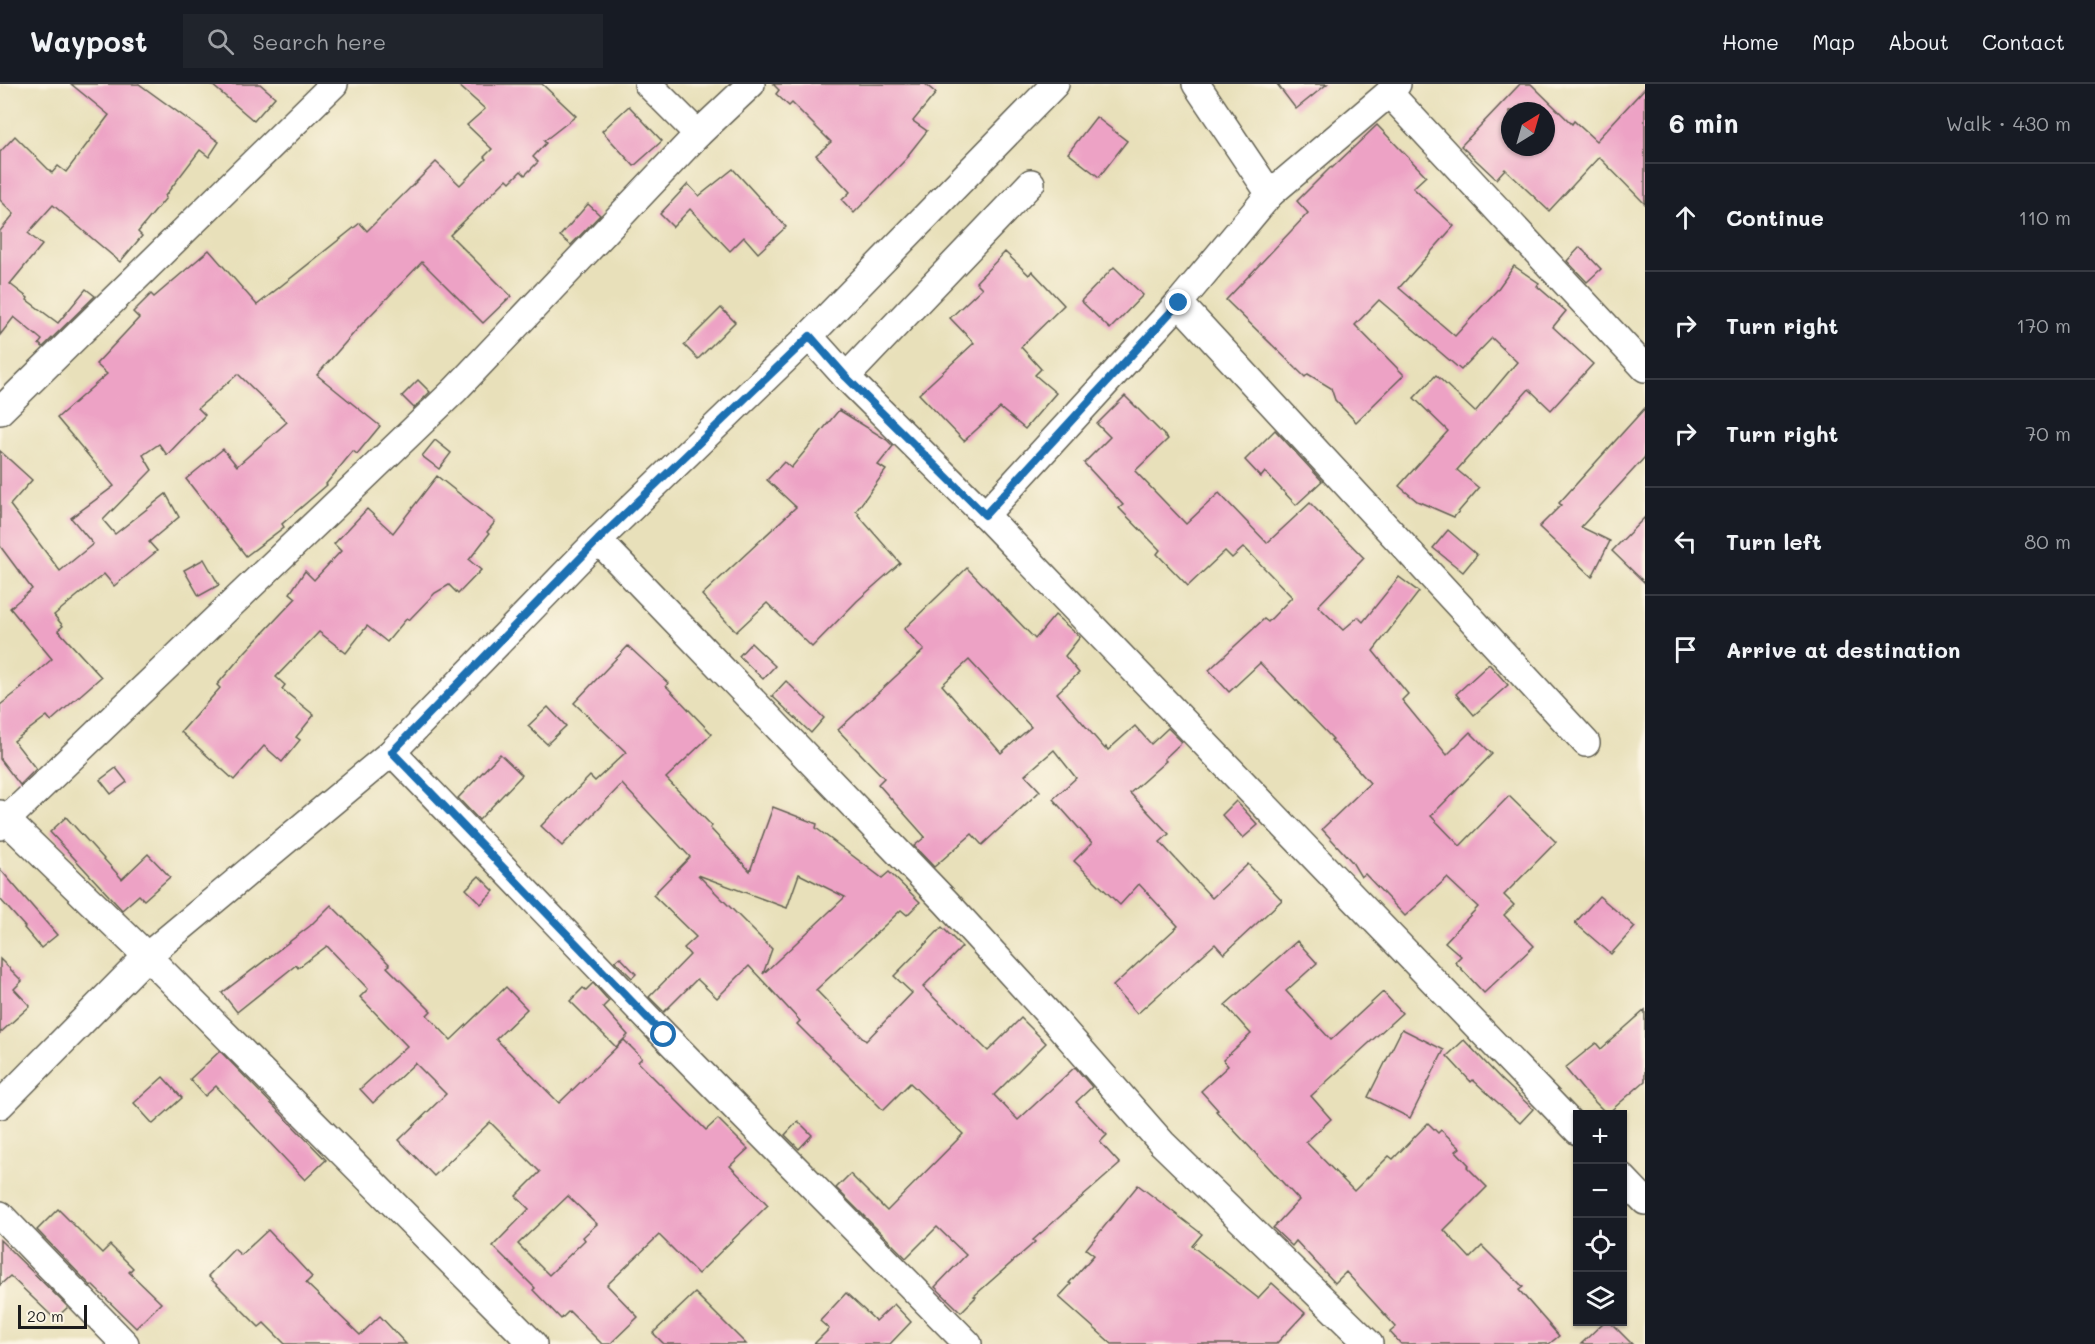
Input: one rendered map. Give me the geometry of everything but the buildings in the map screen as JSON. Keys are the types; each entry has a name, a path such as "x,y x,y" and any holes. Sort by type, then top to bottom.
{"street":[{"path":"0,411 334,84"},
{"path":"648,84 698,134"},
{"path":"533,1344 147,957 2,820 454,390 698,134 751,84"},
{"path":"0,1105 147,957 392,752 598,540 810,336 1055,84"},
{"path":"1196,84 1270,194"},
{"path":"985,515 1179,303 1270,194 1393,88 1645,368"},
{"path":"846,377 1031,183"},
{"path":"1179,303 1586,743"},
{"path":"810,336 846,377 985,515 1573,1126"},
{"path":"598,540 946,902 1056,1022 1162,1143 1369,1344"},
{"path":"392,752 968,1344"},
{"path":"1627,1181 1645,1201"},
{"path":"0,1215 125,1344"}],"route":[{"path":"664,1035 392,752 598,540 810,336 846,377 985,515 1179,303"}]}
